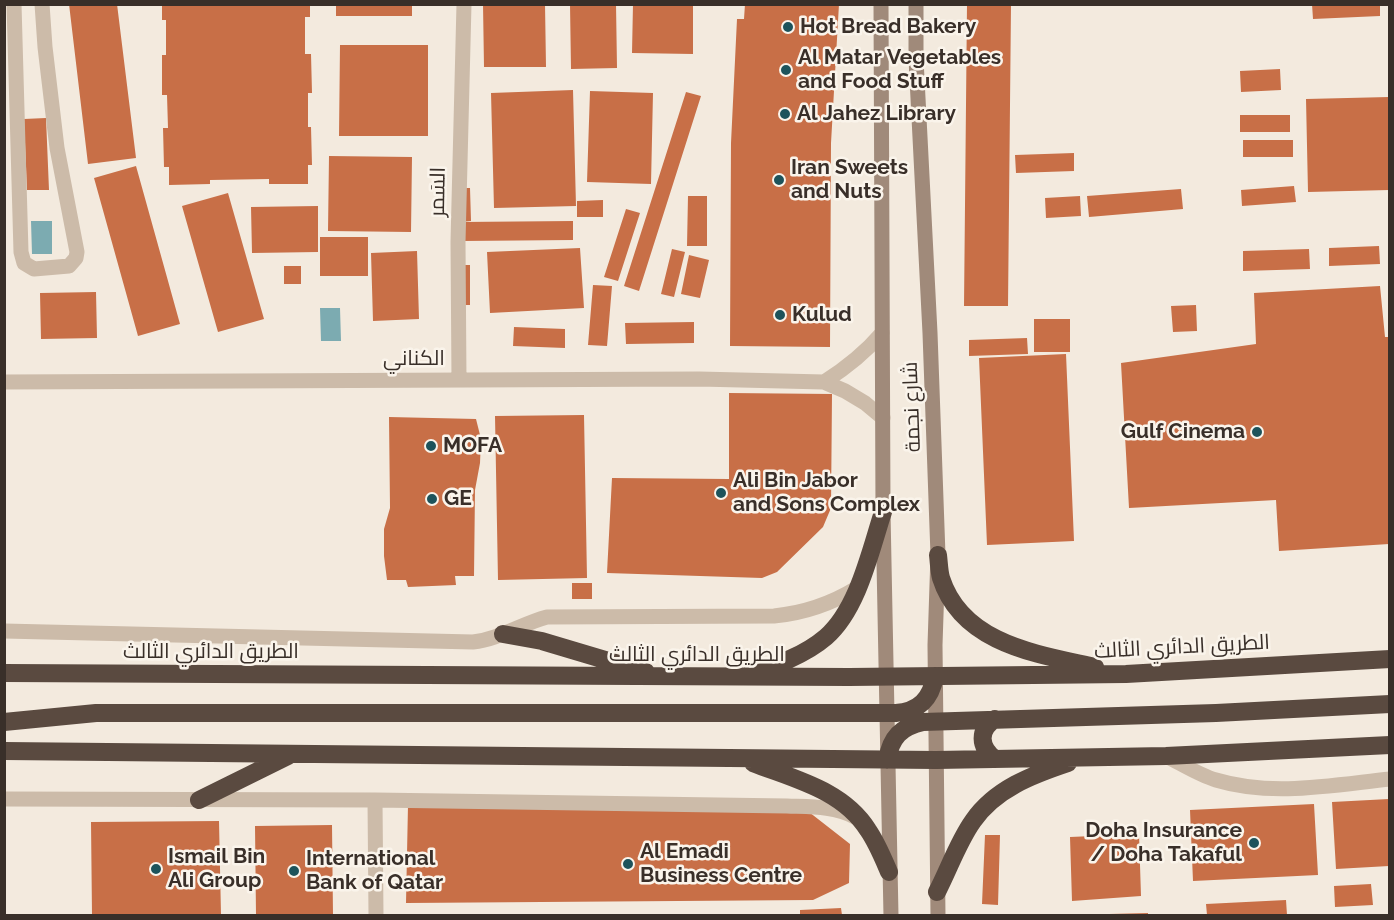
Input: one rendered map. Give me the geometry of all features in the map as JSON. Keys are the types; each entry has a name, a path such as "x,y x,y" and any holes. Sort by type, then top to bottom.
{"highway":[{"path":"735,678 797,656 817,645 839,623 857,588 883,512"},
{"path":"938,555 941,577 955,604 966,619 989,635 1005,644 1027,651 1126,674"},
{"path":"503,634 543,641 665,678"},
{"name":"الطريق الدائري الثالث","path":"4,672 735,678 1126,674 1389,659"},
{"path":"4,722 96,713 887,714 906,712 918,707 930,695 935,676"},
{"path":"887,760 891,744 903,729 916,724 1389,704"},
{"path":"995,719 988,724 982,739 984,747 995,759"},
{"path":"4,751 936,760 1166,756 1389,745"},
{"path":"199,800 292,754"},
{"path":"740,758 824,791 848,806 862,821 889,872"},
{"path":"937,892 968,830 987,805 1018,783 1081,758"}],"main road":[{"name":"شارع نجمة","path":"881,4 883,512 891,915"},
{"name":"شارع نجمة","path":"916,4 916,59 930,333 938,555 935,676 938,915"}],"street":[{"path":"14,4 21,252 24,263 34,269 69,266 76,258 77,252 57,148 42,4"},
{"name":"السَمر","path":"459,380 458,242 464,4"},
{"path":"824,382 866,352 882,333"},
{"name":"الكناني","path":"4,382 699,379 824,382 865,403 883,418"},
{"name":"الطريق الدائري الثالث","path":"4,631 473,642 503,634 528,622 547,617 795,614 838,600 857,588"},
{"path":"1166,756 1214,780 1240,786 1291,789 1389,779"},
{"path":"4,799 375,800 819,807 845,812 862,821"},
{"path":"375,800 376,915"}],"water":[{"path":"31,221 52,221 52,254 32,254"},
{"path":"320,308 340,308 341,341 321,341"}],"building":[{"path":"69,4 117,4 136,158 88,164"},
{"path":"162,4 310,4 310,17 305,17 305,54 311,54 312,93 308,93 308,127 311,127 312,165 308,165 308,184 269,184 269,179 210,180 210,184 169,185 169,167 164,167 163,128 168,128 167,95 162,95 162,55 166,55 166,20 162,20"},
{"path":"336,4 412,4 412,16 336,16"},
{"path":"483,4 545,4 546,67 484,67"},
{"path":"570,4 616,4 617,68 571,69"},
{"path":"633,4 693,4 693,54 632,53"},
{"path":"745,4 839,4 831,143 830,347 730,346 731,143 737,19 744,19"},
{"path":"967,4 1011,4 1008,306 964,306"},
{"path":"1312,4 1380,4 1380,16 1313,19"},
{"path":"340,45 428,45 428,136 339,136"},
{"path":"1280,69 1281,90 1241,92 1240,71"},
{"path":"573,90 576,206 494,208 491,93"},
{"path":"590,91 653,93 651,184 587,182"},
{"path":"686,92 701,96 639,291 624,286"},
{"path":"1389,97 1389,190 1308,192 1306,99"},
{"path":"1240,115 1290,115 1290,132 1240,132"},
{"path":"46,118 49,190 27,190 24,119"},
{"path":"1243,140 1293,140 1293,157 1243,157"},
{"path":"1074,153 1074,171 1016,173 1015,155"},
{"path":"329,156 412,157 411,232 328,231"},
{"path":"136,166 180,324 138,336 94,178"},
{"path":"1294,186 1296,202 1242,206 1241,190"},
{"path":"459,188 470,188 471,221 460,222"},
{"path":"1181,189 1183,209 1089,217 1087,196"},
{"path":"228,193 264,319 218,332 182,206"},
{"path":"688,196 707,196 707,246 687,246"},
{"path":"1080,196 1081,216 1046,218 1045,198"},
{"path":"603,200 603,217 577,217 577,201"},
{"path":"318,206 318,252 252,253 251,207"},
{"path":"626,209 640,213 618,281 604,277"},
{"path":"573,221 573,240 462,241 462,222"},
{"path":"320,237 368,237 368,276 320,276"},
{"path":"1379,246 1380,264 1329,266 1329,248"},
{"path":"580,248 584,308 490,313 487,252"},
{"path":"672,249 685,252 674,297 661,294"},
{"path":"1309,249 1310,269 1243,271 1243,251"},
{"path":"417,251 419,319 373,321 371,253"},
{"path":"689,255 709,260 700,298 681,294"},
{"path":"460,265 470,265 470,305 460,305"},
{"path":"284,266 301,266 301,284 284,284"},
{"path":"593,285 612,286 607,346 588,345"},
{"name":"Gulf Cinema","path":"1380,286 1385,337 1389,337 1389,544 1279,551 1276,500 1129,508 1121,363 1256,344 1254,293"},
{"path":"96,292 97,338 41,339 40,293"},
{"path":"1196,305 1197,331 1173,332 1171,306"},
{"path":"1034,319 1070,319 1070,352 1034,352"},
{"path":"694,322 694,343 626,344 625,323"},
{"path":"514,327 565,329 565,348 513,346"},
{"path":"1027,338 1028,354 969,356 969,340"},
{"path":"1066,354 1074,541 987,545 979,358"},
{"name":"Ali Bin Jabor and Sons Complex","path":"729,393 832,394 831,508 823,527 777,572 762,578 607,573 612,478 729,479"},
{"path":"584,415 587,578 498,580 495,416"},
{"name":"GE","path":"389,417 476,419 481,439 480,463 475,490 474,576 455,576 456,585 408,587 406,580 387,580 384,529 390,508"},
{"path":"572,583 592,583 592,599 572,599"},
{"path":"1389,799 1389,866 1336,869 1332,802"},
{"name":"Doha Insurance / Doha Takaful","path":"1314,804 1318,875 1193,881 1190,810"},
{"name":"Al Emadi Business Centre","path":"408,805 809,812 850,844 849,883 813,900 406,903"},
{"name":"Ismail Bin Ali Group","path":"219,821 221,915 92,915 91,822"},
{"name":"International Bank of Qatar","path":"332,825 333,915 256,915 255,826"},
{"path":"1139,834 1141,896 1072,901 1070,837"},
{"path":"985,835 1000,835 998,905 982,904"},
{"path":"1371,884 1373,905 1335,907 1334,886"},
{"path":"1286,900 1287,915 1207,915 1206,904"},
{"path":"841,908 842,915 800,915 800,910"},
{"path":"1148,913 1148,915 1109,915 1109,914"}],"place":[{"name":"Hot Bread Bakery","path":"788,27"},
{"name":"Al Matar Vegetables and Food Stuff","path":"786,70"},
{"name":"Al Jahez Library","path":"785,114"},
{"name":"Iran Sweets and Nuts","path":"779,180"},
{"name":"Kulud","path":"780,315"},
{"name":"Gulf Cinema","path":"1257,432"},
{"name":"MOFA","path":"431,446"},
{"name":"Ali Bin Jabor and Sons Complex","path":"721,493"},
{"name":"GE","path":"432,499"},
{"name":"Doha Insurance / Doha Takaful","path":"1254,843"},
{"name":"Al Emadi Business Centre","path":"628,864"},
{"name":"Ismail Bin Ali Group","path":"156,869"},
{"name":"International Bank of Qatar","path":"294,871"}]}
